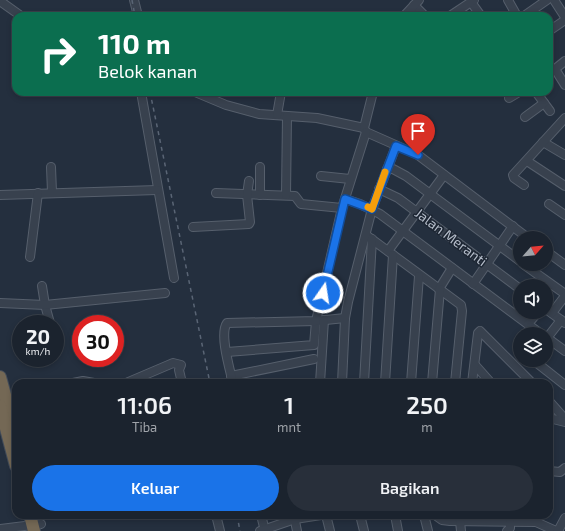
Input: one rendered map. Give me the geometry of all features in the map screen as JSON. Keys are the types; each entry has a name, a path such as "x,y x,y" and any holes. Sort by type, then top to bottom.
{"highway":[{"path":"0,377 12,442"},
{"path":"5,401 12,423"}],"street":[{"path":"134,0 137,12"},
{"path":"457,0 463,8"},
{"path":"508,0 515,12"},
{"path":"530,12 547,0"},
{"path":"554,0 565,17"},
{"path":"0,1 15,12"},
{"path":"456,12 473,1 479,12"},
{"path":"407,12 416,2 422,12"},
{"path":"553,28 565,20"},
{"path":"565,61 555,71 565,85"},
{"path":"142,96 157,190 174,278"},
{"path":"205,96 244,111 317,118 365,130 396,146 418,155 519,231"},
{"path":"277,115 280,96"},
{"path":"227,352 314,345 342,208 365,130 372,96"},
{"path":"539,96 550,111"},
{"path":"525,117 544,103"},
{"path":"286,195 287,116"},
{"path":"524,185 514,178 513,175 565,118"},
{"path":"558,126 565,131"},
{"path":"543,142 565,155"},
{"path":"364,379 369,237 372,209 396,146"},
{"path":"526,161 565,186"},
{"path":"51,166 52,192"},
{"path":"260,167 260,195"},
{"path":"386,169 400,172 513,256"},
{"path":"385,379 391,253 402,232 444,175"},
{"path":"321,176 350,179"},
{"path":"193,227 249,224 247,195 249,181"},
{"path":"0,195 52,192 157,190"},
{"name":"Jalan Meranti","path":"379,190 390,193 417,211 513,284"},
{"path":"30,257 38,193"},
{"path":"216,193 295,196 301,204 342,208"},
{"path":"345,199 372,209 532,327"},
{"path":"549,204 565,215"},
{"path":"473,284 512,226"},
{"path":"369,237 462,307 455,379"},
{"path":"342,379 345,318 354,276 369,237"},
{"path":"553,256 565,265"},
{"path":"432,379 440,289 452,268"},
{"path":"532,271 565,295 553,307"},
{"path":"411,379 420,276"},
{"path":"42,286 48,315"},
{"path":"0,303 45,305 165,293"},
{"path":"553,314 563,322 553,332"},
{"path":"314,360 232,379 224,327 227,323 320,321 345,318"},
{"path":"528,324 532,319"},
{"path":"320,321 320,379"},
{"path":"473,379 478,333 480,331 528,379"},
{"path":"553,342 565,351"},
{"path":"135,379 173,362 181,365 179,370 181,379"},
{"path":"475,365 487,379"},
{"path":"542,367 565,385"},
{"path":"553,406 565,420"},
{"path":"553,418 565,420"},
{"path":"553,471 560,472 565,468"},
{"path":"442,519 445,521 460,522 536,522 554,530 565,518"},
{"path":"217,519 220,531"},
{"path":"262,519 263,530 289,519"},
{"path":"294,519 297,531"},
{"path":"327,519 330,531"},
{"path":"361,519 364,531"},
{"path":"396,519 398,531"},
{"path":"425,519 428,531"},
{"path":"460,522 461,531"},
{"path":"507,531 510,528 510,522"},
{"path":"0,529 36,523"}],"railway":[{"path":"132,0 134,12"},
{"path":"151,96 209,379"},
{"path":"238,519 240,531"}],"slow traffic":[{"path":"368,207 372,209 385,172"}],"route":[{"path":"323,293 345,199 372,209 396,146 418,155"}]}
